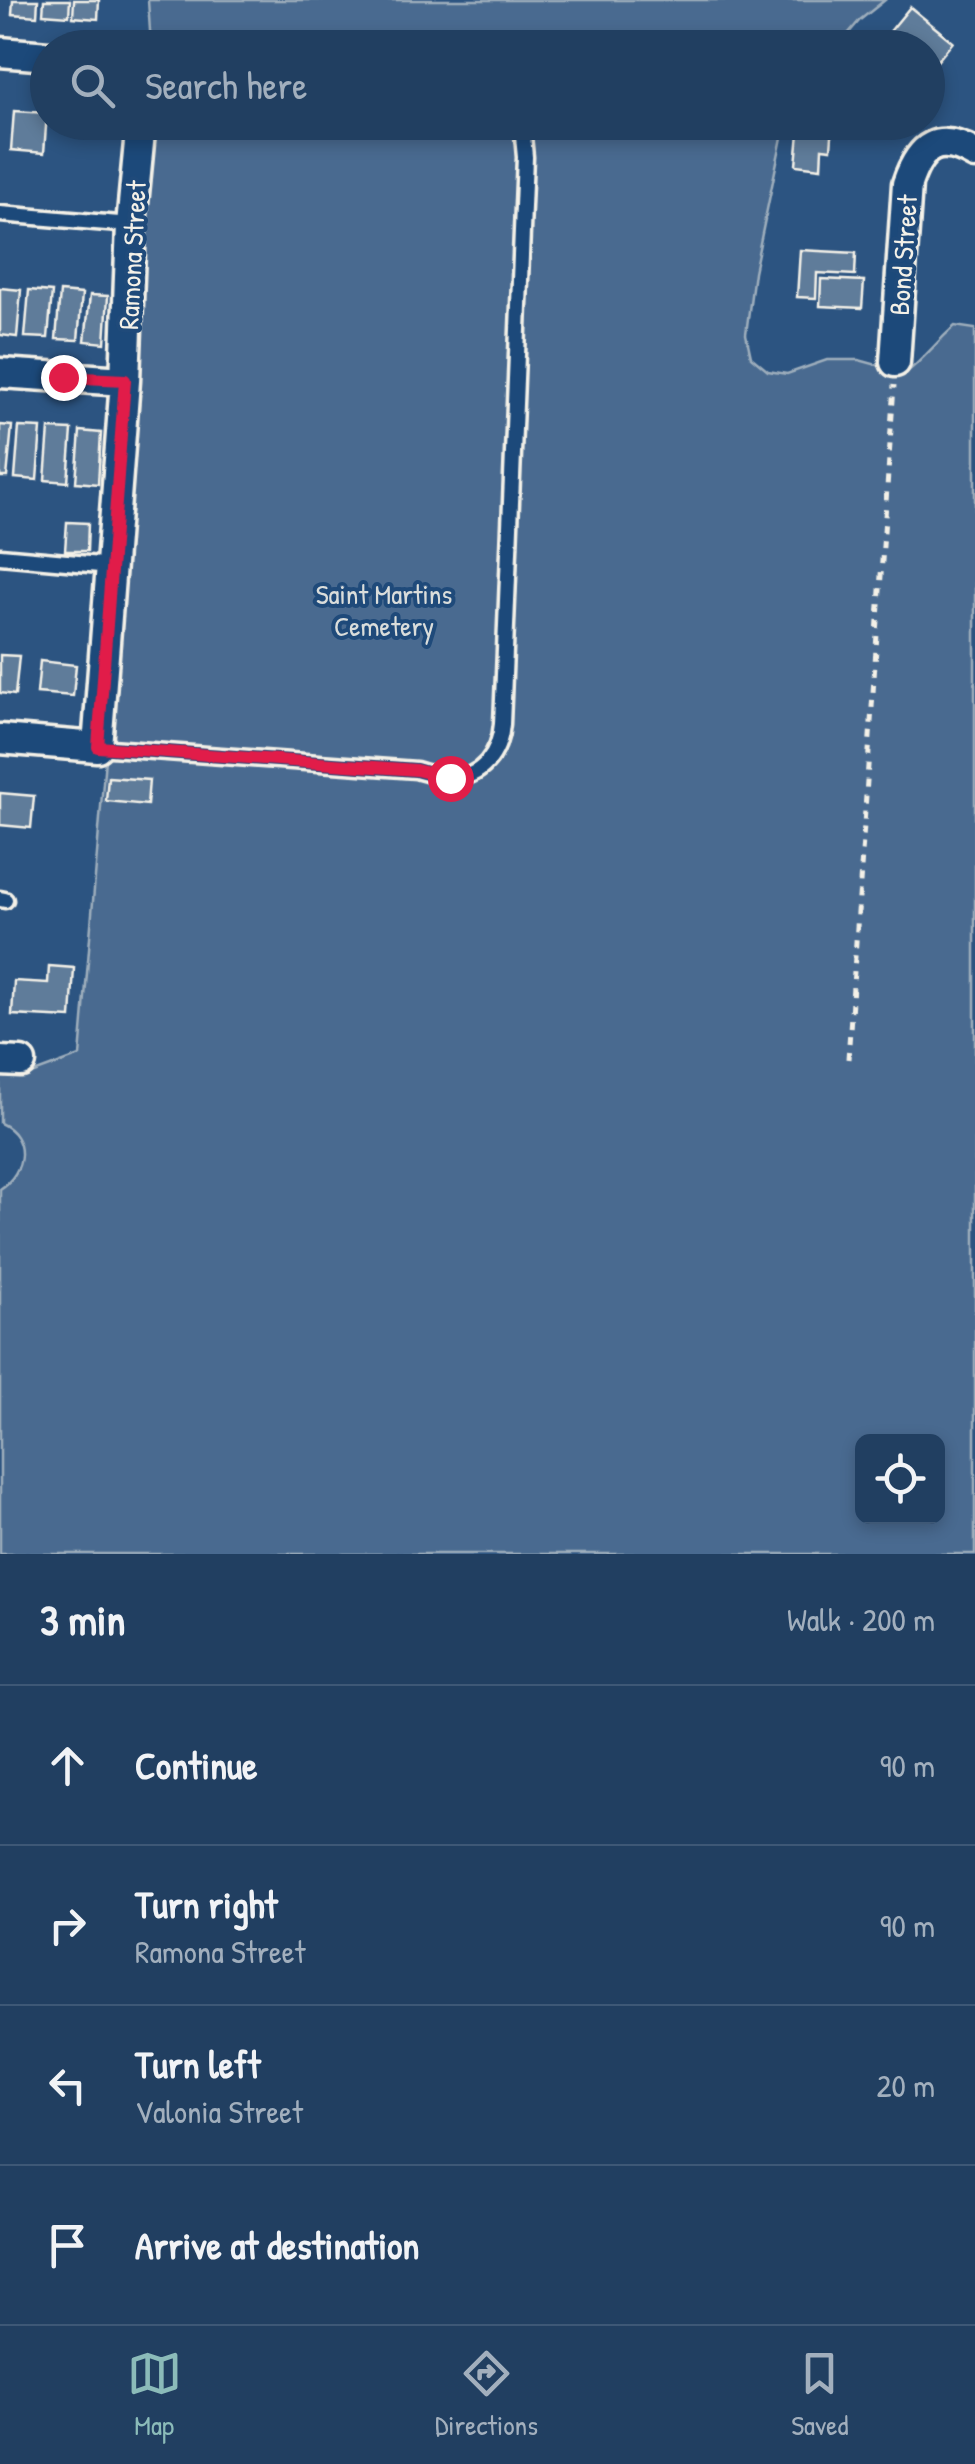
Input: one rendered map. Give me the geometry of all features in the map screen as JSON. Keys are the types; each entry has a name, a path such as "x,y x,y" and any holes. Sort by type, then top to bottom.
{"street":[{"path":"0,52 30,54"},
{"name":"Ramona Street","path":"98,747 139,140"},
{"name":"Bond Street","path":"895,362 907,184 912,167 937,143 957,144 975,154"},
{"path":"0,373 125,380"},
{"path":"0,739 98,747"}],"lane":[{"path":"98,747 416,770 450,778 477,771 496,751 502,724 525,157 523,140"},
{"path":"0,214 131,225"},
{"path":"0,556 111,566"}],"path":[{"path":"848,1059 895,362"}],"green space":[{"path":"148,0 885,0 851,30 150,30"},
{"name":"Saint Martins Cemetery","path":"150,140 781,140 754,272 746,334 751,357 768,371 787,374 827,360 859,360 906,373 955,326 975,329 975,1554 0,1554 0,1189 15,1173 21,1155 16,1137 0,1123 0,1075 34,1073 80,1056"}],"building":[{"path":"13,0 38,0 37,16 12,14"},
{"path":"44,0 70,0 69,16 43,14"},
{"path":"74,0 99,0 98,19 73,17"},
{"path":"910,7 938,30 891,30"},
{"path":"945,35 953,42 945,52"},
{"path":"14,111 30,112 30,140 45,140 44,153 11,150"},
{"path":"798,140 832,140 831,149 822,148 821,168 796,165"},
{"path":"800,250 856,253 855,275 817,273 816,298 797,297"},
{"path":"821,279 864,281 862,308 820,306"},
{"path":"0,288 21,290 17,337 0,335"},
{"path":"29,290 52,292 48,338 25,337"},
{"path":"60,292 82,294 78,340 56,339"},
{"path":"90,295 108,296 105,343 85,341"},
{"path":"0,425 12,426 7,477 0,477"},
{"path":"19,427 41,428 37,480 15,478"},
{"path":"49,429 72,430 68,482 45,480"},
{"path":"80,431 101,433 98,484 76,482"},
{"path":"67,522 88,523 87,551 65,551"},
{"path":"0,655 19,656 15,695 0,693"},
{"path":"40,661 76,665 73,696 37,693"},
{"path":"108,777 149,780 147,805 106,801"},
{"path":"0,793 34,796 31,828 0,825"},
{"path":"49,966 74,968 71,1018 12,1015 14,981 48,983"}],"route":[{"path":"63,377 125,380 98,747 416,770 450,778"}]}
